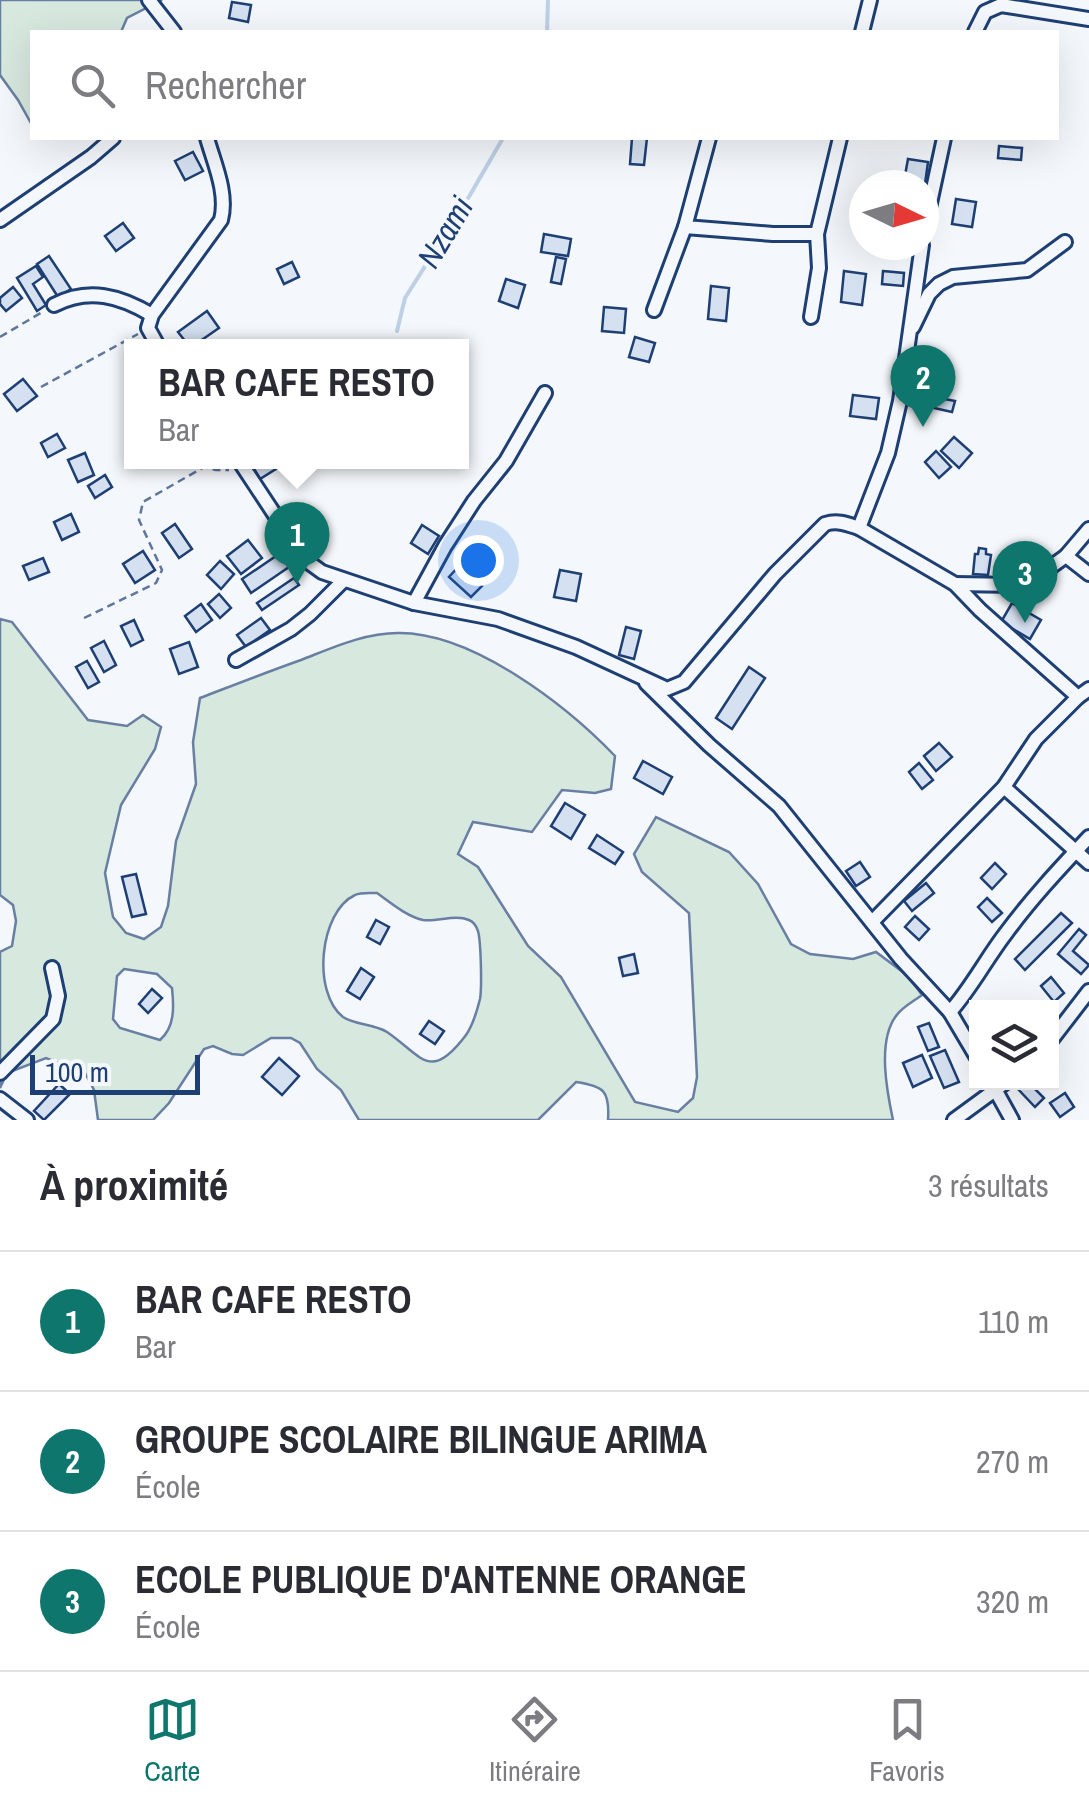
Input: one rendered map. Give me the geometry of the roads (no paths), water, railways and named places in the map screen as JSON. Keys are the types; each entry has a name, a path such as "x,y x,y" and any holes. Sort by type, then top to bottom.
{"street":[{"path":"149,0 172,30"},
{"path":"862,30 870,0"},
{"path":"976,30 986,12 1001,5 1089,19"},
{"path":"0,220 111,140"},
{"path":"150,322 221,220 224,199 209,140"},
{"path":"654,310 685,227 708,140"},
{"path":"811,317 819,268 817,234 840,140"},
{"path":"937,170 944,140"},
{"path":"685,227 817,234"},
{"path":"908,339 939,284 952,277 1027,270 1065,242"},
{"path":"859,528 888,453 900,401 920,260"},
{"path":"54,305 70,297 108,296 134,305 150,322 156,339"},
{"path":"414,603 445,546 506,460 545,393"},
{"path":"245,469 304,559 322,572 414,603 498,619 576,647 667,689 684,682 776,574 825,524 843,522 859,528 955,584 980,610 1083,693 1036,739 1004,787 872,922"},
{"path":"955,584 1016,585 1034,579 1066,556 1089,530"},
{"path":"1066,556 1089,574"},
{"path":"236,660 291,629 343,581"},
{"path":"640,678 779,806 902,959 950,1012 969,1044"},
{"path":"1004,787 1089,863"},
{"path":"950,1012 1003,937 1089,836"},
{"path":"0,1073 53,1019 58,996 52,968"},
{"path":"1059,1030 1089,990"},
{"path":"954,1120 992,1090"},
{"path":"1000,1090 1012,1120"},
{"path":"0,1099 26,1120"}],"waterway":[{"name":"Nzami","path":"547,30 548,0"},
{"name":"Nzami","path":"397,331 405,298 502,140"}],"place":[{"name":"GROUPE SCOLAIRE BILINGUE ARIMA","path":"923,427"},
{"name":"BAR CAFE RESTO","path":"297,584"},
{"name":"ECOLE PUBLIQUE D'ANTENNE ORANGE","path":"1025,623"}]}
